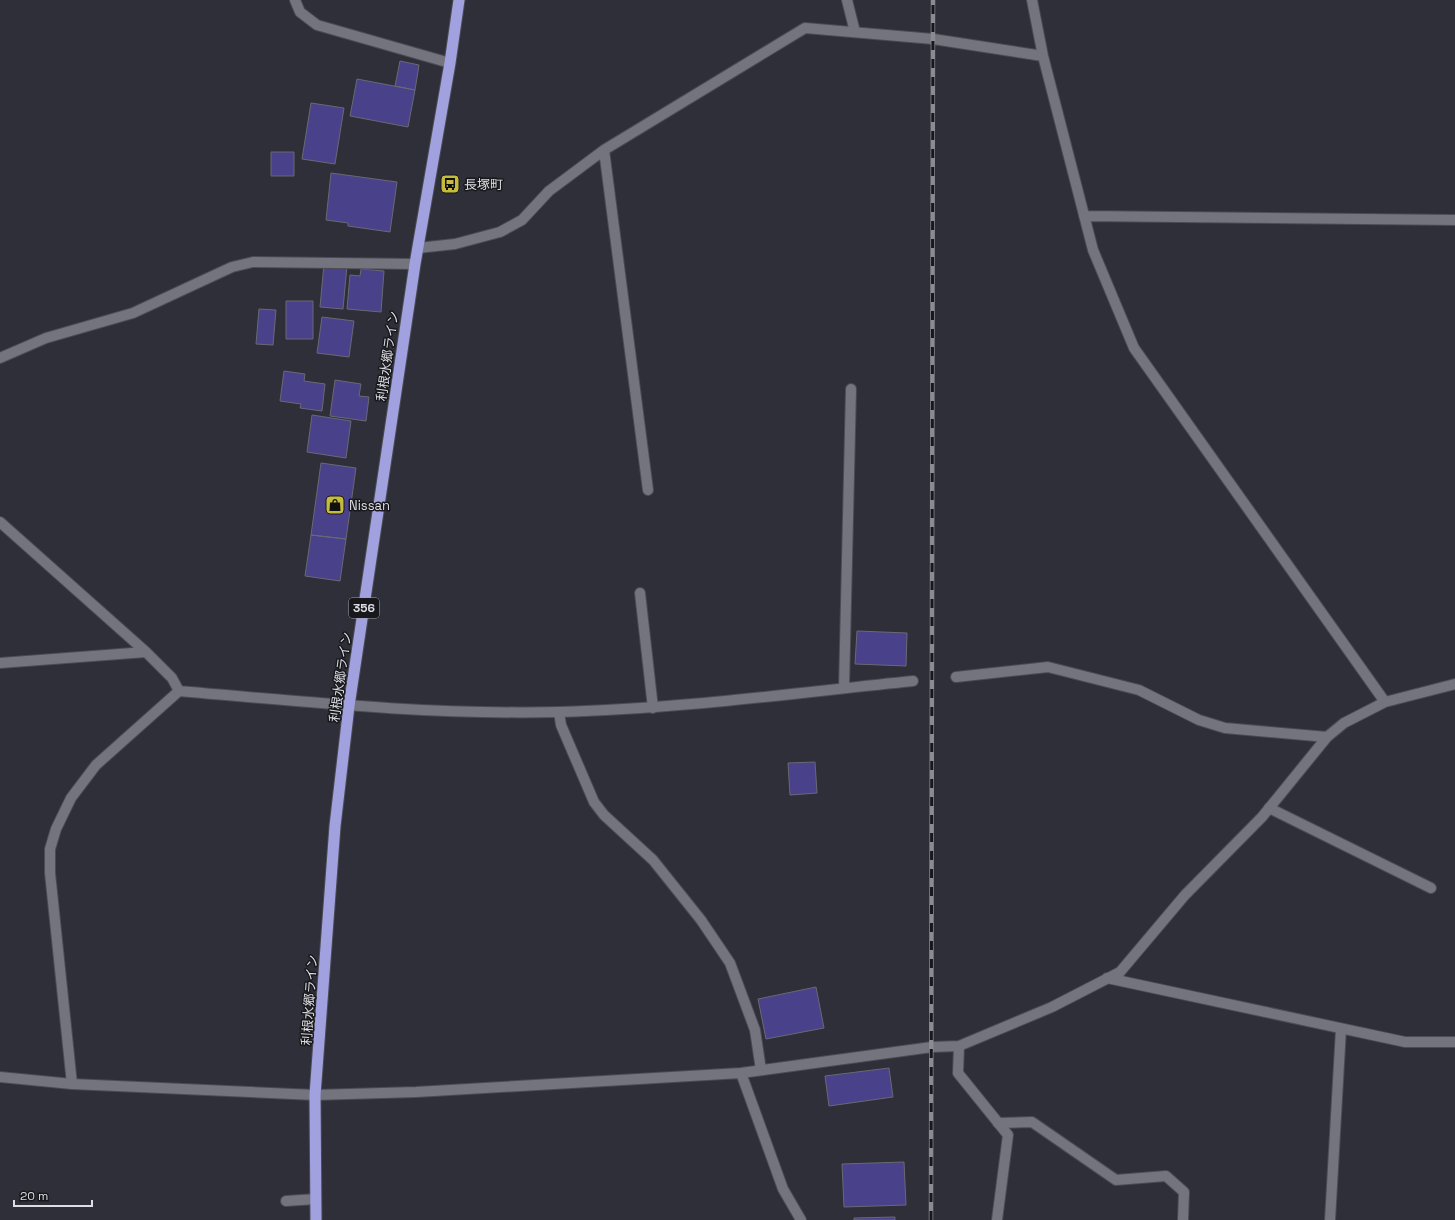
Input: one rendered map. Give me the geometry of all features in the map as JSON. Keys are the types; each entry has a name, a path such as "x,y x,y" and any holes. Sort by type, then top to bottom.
{"highway":[{"name":"利根水郷ライン","path":"316,1220 315,1095 335,826 349,706 415,264 450,63 459,0"}],"street":[{"path":"295,0 300,12 317,25 450,63"},
{"path":"847,0 856,32"},
{"path":"1032,0 1043,56 1093,250 1134,348 1384,702"},
{"path":"418,248 454,244 500,232 522,220 549,191 604,150 804,28 933,39 1043,56"},
{"path":"604,150 648,490"},
{"path":"1084,216 1455,220"},
{"path":"0,358 46,338 133,313 232,267 253,262 415,264"},
{"path":"844,688 851,389"},
{"path":"0,522 146,652 172,678 179,691"},
{"path":"640,593 653,708"},
{"path":"0,663 146,652"},
{"path":"956,677 1048,667 1139,690 1199,720 1225,728 1327,737"},
{"path":"72,1084 50,873 50,849 56,829 71,798 96,765 179,691 349,706 443,712 558,712 653,708 913,681"},
{"path":"0,1077 72,1084 315,1095 416,1092 741,1073 932,1047 959,1046 1052,1007 1120,972 1185,895 1269,808 1327,737 1344,723 1384,702 1455,684"},
{"path":"558,712 561,726 594,802 604,815 652,860 701,920 730,963 754,1030 762,1070"},
{"path":"1269,808 1430,888"},
{"path":"1107,978 1405,1042 1455,1042"},
{"path":"1330,1220 1341,1029"},
{"path":"959,1046 958,1073 1008,1135 997,1220"},
{"path":"741,1073 783,1189 801,1220"},
{"path":"998,1123 1032,1122 1116,1180 1166,1176 1184,1192 1183,1220"},
{"path":"286,1201 316,1199"}],"building":[{"path":"400,61 419,65 415,90 395,86"},
{"path":"357,79 415,90 408,127 350,116"},
{"path":"311,103 344,108 335,164 302,159"},
{"path":"271,152 294,152 294,176 271,176"},
{"path":"331,173 397,182 390,232 348,226 348,223 326,220"},
{"path":"324,264 347,266 343,309 320,307"},
{"path":"361,269 384,271 381,312 347,309 350,275 360,276"},
{"path":"286,301 313,301 313,339 286,339"},
{"path":"259,309 276,310 273,345 256,344"},
{"path":"322,317 354,321 349,357 317,353"},
{"path":"284,371 305,374 304,381 325,384 322,411 300,408 301,404 280,401"},
{"path":"335,380 361,384 359,396 369,397 366,421 330,416"},
{"path":"312,415 351,421 346,458 307,452"},
{"path":"321,463 356,468 346,539 311,535"},
{"path":"311,535 346,539 340,581 305,576"},
{"path":"857,631 907,633 906,666 855,664"},
{"path":"815,762 817,793 790,795 788,763"},
{"path":"816,987 824,1028 766,1039 758,999"},
{"path":"889,1068 893,1097 829,1106 825,1076"},
{"path":"904,1162 906,1205 844,1207 842,1164"},
{"path":"895,1217 895,1220 854,1220 854,1218"}],"railway":[{"path":"931,1220 933,0"}],"place":[{"name":"長塚町","path":"450,184"},
{"name":"Nissan","path":"335,505"}]}
